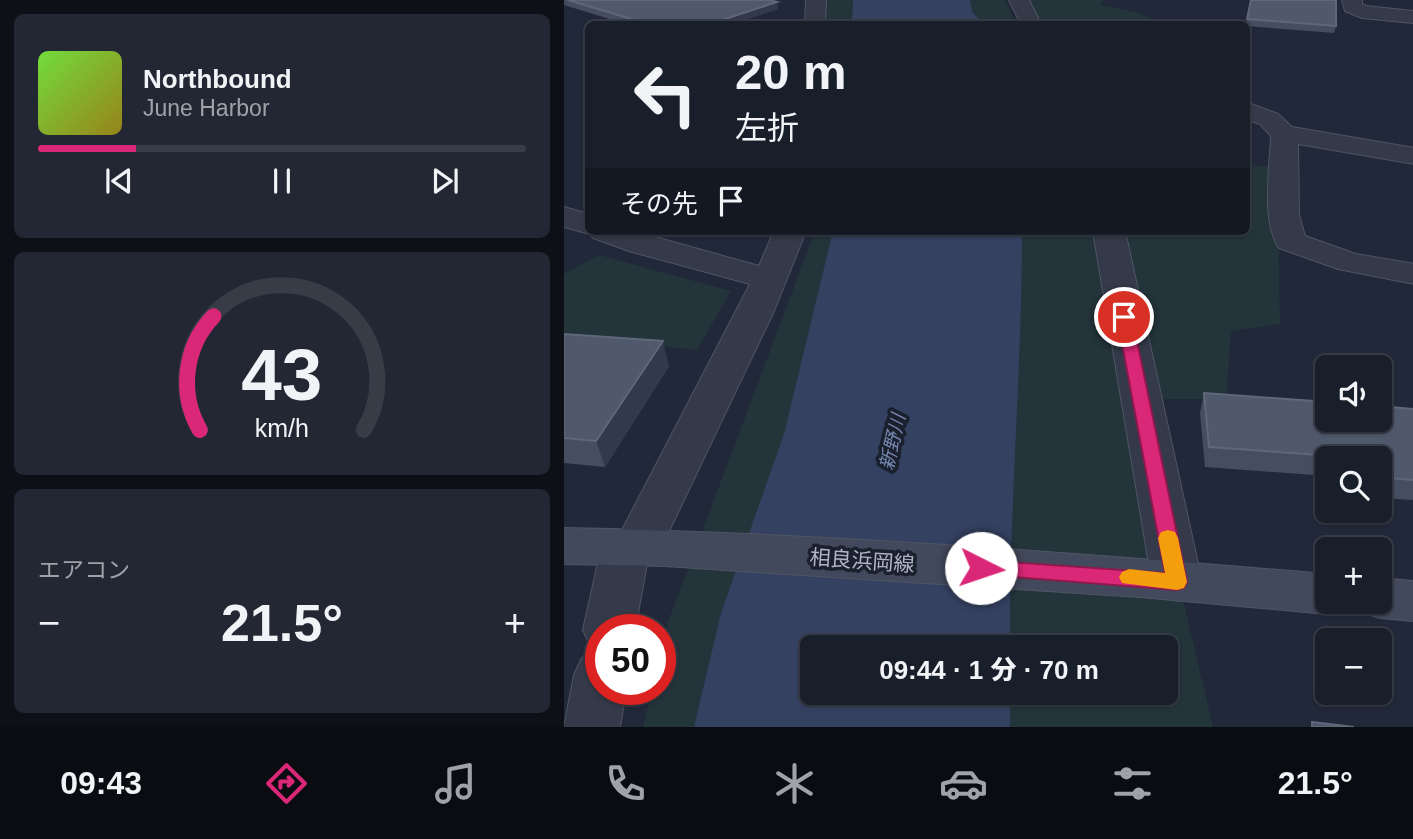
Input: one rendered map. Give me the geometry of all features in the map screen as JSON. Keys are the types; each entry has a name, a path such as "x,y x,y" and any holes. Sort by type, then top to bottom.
{"main road":[{"name":"相良浜岡線","path":"564,546 642,548 1158,580 1315,593"},
{"path":"1392,599 1413,601"}],"street":[{"path":"815,21 816,0"},
{"path":"1019,0 1030,21"},
{"path":"1352,0 1352,7 1362,12 1413,17"},
{"path":"1250,111 1269,119 1284,134 1413,156"},
{"path":"1284,134 1284,215 1290,241 1320,255 1362,267 1413,274"},
{"path":"564,216 585,224"},
{"path":"615,235 770,279"},
{"path":"615,614 642,548 756,311 788,235"},
{"path":"1110,235 1158,580"},
{"path":"591,727 595,705"}],"shaded area":[{"path":"821,0 1005,0 1015,21 822,21"},
{"path":"1028,0 1103,0 1101,5 1140,13 1155,21 1037,21"},
{"path":"1277,165 1280,324 1231,331 1226,399 1149,399 1116,235 1250,235 1250,167"},
{"path":"813,235 1110,235 1165,523 1213,727 643,727 648,705 676,705 676,614 671,614"},
{"path":"599,255 731,291 697,350 564,336 564,274"}],"water":[{"path":"853,0 970,0 972,12 981,21 852,21"},
{"name":"新野川","path":"832,235 1022,235 1010,635 800,635 800,705 1010,705 1010,727 694,727 721,613 784,434"}],"building":[{"path":"568,0 777,2 719,21 638,21"},
{"path":"1251,0 1336,0 1336,26 1247,19"},
{"path":"564,334 663,341 596,441 564,438"},
{"path":"1204,393 1315,401 1315,432 1392,432 1392,407 1414,409 1414,480 1392,478 1392,446 1315,446 1315,455 1209,447"},
{"path":"1312,722 1354,727 1312,727"}],"slow traffic":[{"path":"1129,577 1177,582 1168,538"}],"route":[{"path":"981,568 1177,582 1124,317"}]}
